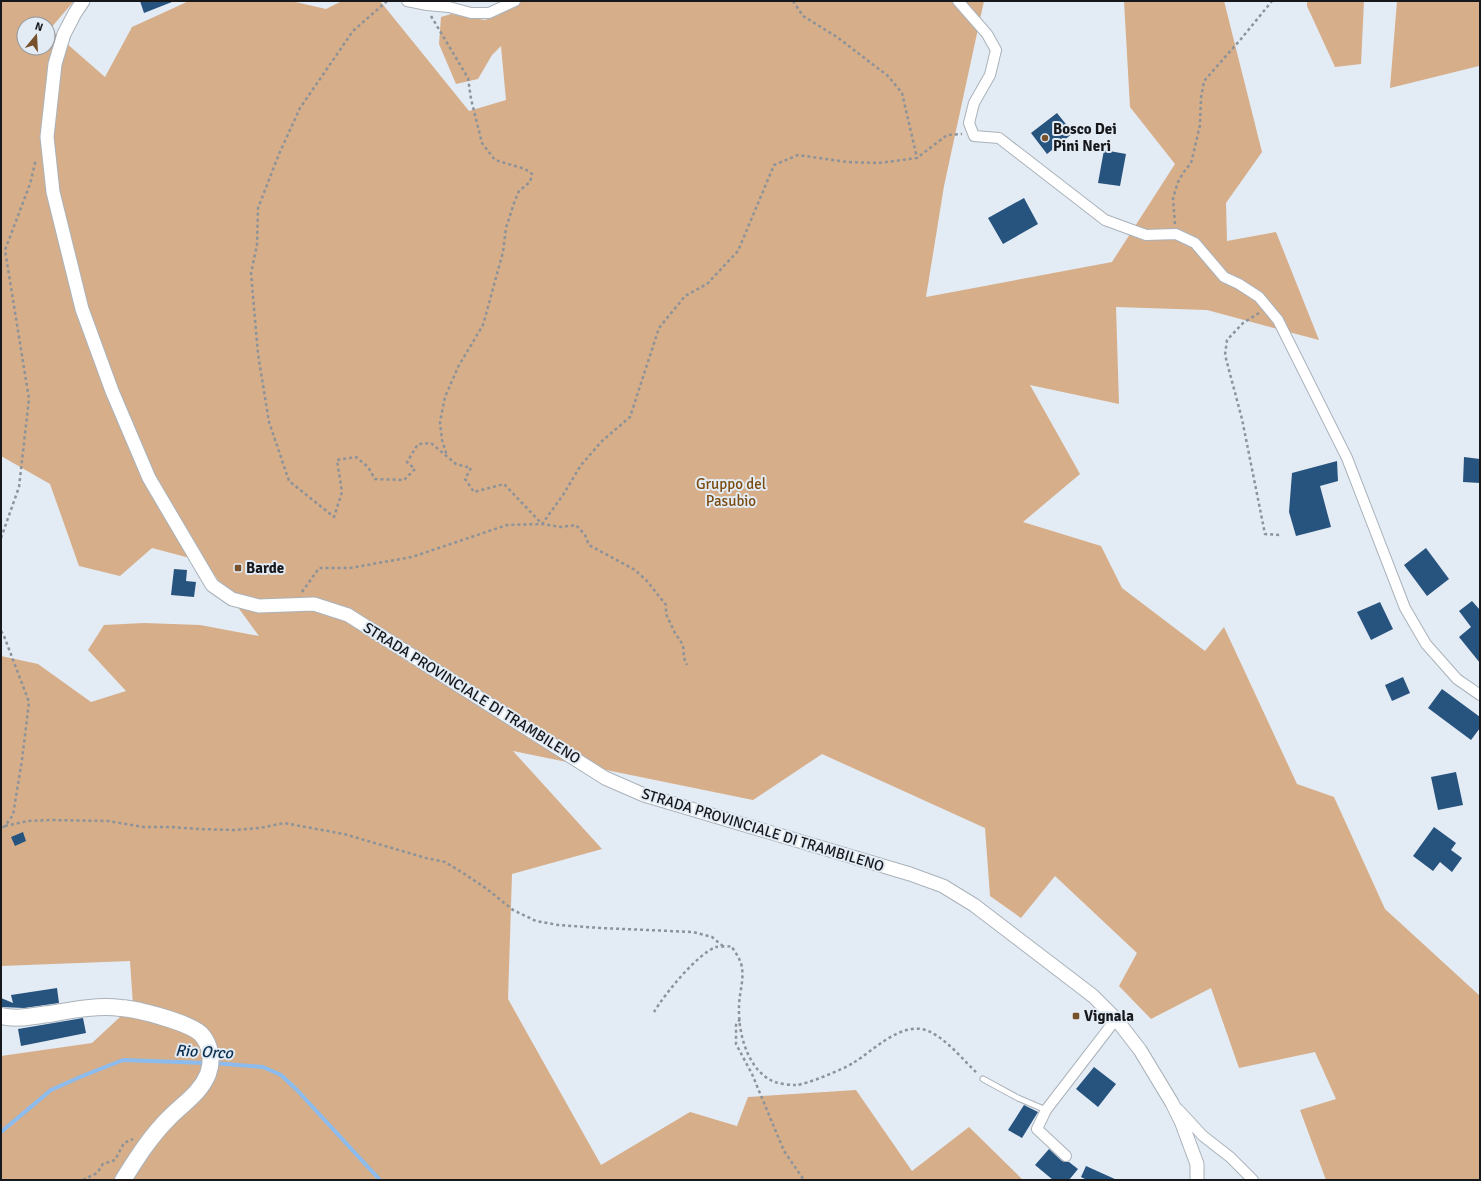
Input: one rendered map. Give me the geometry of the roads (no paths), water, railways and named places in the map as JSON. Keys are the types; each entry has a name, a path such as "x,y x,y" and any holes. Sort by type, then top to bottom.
{"main road":[{"path":"1,1016 12,1019 79,1010 122,1008 155,1015 186,1025 201,1033 209,1045 211,1059 208,1073 197,1092 168,1118 146,1143 123,1180"}],"street":[{"name":"STRADA PROVINCIALE DI TRAMBILENO","path":"83,1 64,34 56,64 47,137 53,192 82,309 112,391 149,478 212,585 232,599 259,606 314,604 348,615 605,778 644,795 910,874 943,886 974,905 1081,986 1116,1019 1140,1050 1172,1103 1181,1121 1197,1164 1197,1180"},
{"path":"407,1 423,5 449,7 471,13 489,13 515,1"},
{"path":"958,1 987,34 996,50 990,75 974,103 969,123 974,136 999,138 1105,220 1146,235 1176,234 1195,243 1224,277 1239,284 1259,297 1278,320 1347,458 1405,608 1426,644 1457,679 1480,694"},
{"path":"1066,1156 1037,1128 1046,1110 1116,1019"},
{"path":"1172,1103 1203,1136 1230,1157 1253,1180"}],"lane":[{"path":"983,1079 1018,1098 1046,1110"}],"waterway":[{"name":"Rio Orco","path":"1,1132 51,1090 123,1060 207,1063"},
{"name":"Rio Orco","path":"214,1063 263,1067 281,1075 297,1090 380,1180"}],"place":[{"name":"Bosco Dei Pini Neri","path":"1045,138"},
{"name":"Barde","path":"238,568"},
{"name":"Vignala","path":"1076,1016"}],"park label":[{"name":"Gruppo del Pasubio","path":"731,492"}]}
